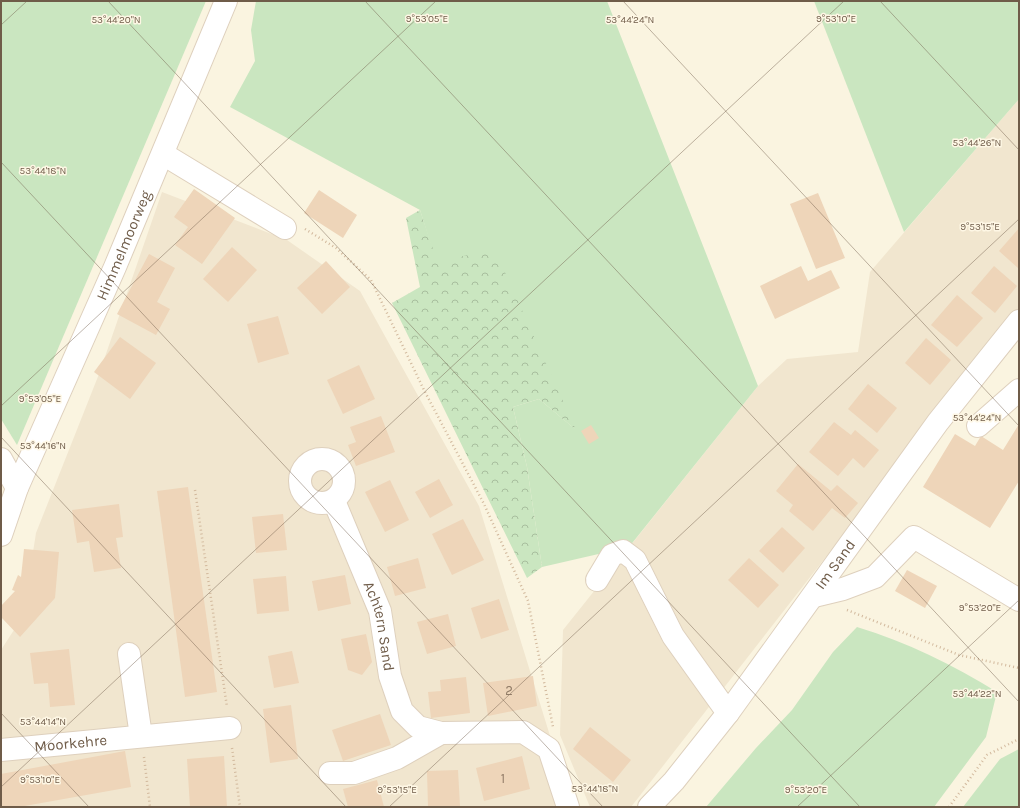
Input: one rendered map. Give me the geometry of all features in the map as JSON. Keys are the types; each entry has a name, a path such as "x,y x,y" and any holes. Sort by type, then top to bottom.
{"street":[{"name":"Himmelmoorweg","path":"1,535 17,488 163,154 226,1"},
{"path":"163,154 285,228"},
{"name":"Im Sand","path":"648,807 674,781 728,713 814,596 938,422 1019,320"},
{"path":"978,426 1019,390"},
{"path":"1,459 17,488"},
{"name":"Achtern Sand","path":"334,501 380,611 390,676 402,711 418,727 441,734 523,732 549,749"},
{"path":"814,596 843,589 875,577 914,537 1019,600"},
{"path":"597,580 612,555 623,550 635,560 673,636 728,713"},
{"path":"129,654 141,736"},
{"name":"Moorkehre","path":"1,750 230,728"},
{"name":"Achtern Sand","path":"330,773 354,773 397,758 441,734"},
{"path":"549,749 568,807"}],"path":[{"path":"285,228 297,224 336,248 371,280 424,390 484,504 528,601 555,737 549,749"},
{"path":"195,490 230,728 240,807"},
{"path":"843,608 959,655 1019,668"},
{"path":"141,736 150,807"},
{"path":"949,807 987,755 1019,739"}],"shaded area":[{"path":"1019,99 1019,309 631,807 590,807 560,735 563,630 758,386 787,359 858,352 870,272"},
{"path":"162,192 287,240 360,291 479,506 572,807 1,807 1,650 23,616 36,533 99,374"}],"green space":[{"path":"1,1 206,1 17,445 1,419"},
{"path":"256,1 607,1 758,386 629,547 542,567 527,467 513,407 539,399 575,429 436,261 420,210 230,107 255,61 251,30"},
{"path":"814,1 1019,1 1019,99 904,232"},
{"path":"420,210 437,261 495,250 576,430 539,399 513,407 527,467 542,567 527,578 392,303 420,287 406,218"},
{"path":"857,627 912,647 964,673 997,692 986,737 934,807 706,807 756,748 792,710 833,652"},
{"path":"1019,749 1019,807 963,807 1000,759"}],"building":[{"path":"194,189 235,218 202,264 175,245 188,227 174,217"},
{"path":"319,190 357,215 343,238 304,213"},
{"path":"818,193 845,258 816,269 790,204"},
{"path":"1019,228 1019,269 999,251"},
{"path":"232,247 257,270 228,302 203,279"},
{"path":"149,254 175,268 157,302 170,309 156,335 117,314"},
{"path":"326,261 350,287 322,314 297,288"},
{"path":"801,266 808,281 831,270 840,288 775,319 760,286"},
{"path":"994,266 1017,286 995,313 971,293"},
{"path":"957,295 983,318 957,347 931,325"},
{"path":"278,316 289,354 258,363 247,324"},
{"path":"120,337 156,363 130,399 94,372"},
{"path":"926,338 951,360 930,385 905,363"},
{"path":"359,365 375,399 343,414 327,380"},
{"path":"868,384 897,408 877,433 848,409"},
{"path":"381,416 395,452 356,466 348,445 356,442 350,427"},
{"path":"834,422 851,435 855,430 879,450 864,468 853,458 838,476 809,452"},
{"path":"1019,424 1019,481 990,528 923,487 955,434 975,446 981,436 1003,450"},
{"path":"591,425 599,438 589,444 581,431"},
{"path":"798,464 831,491 837,485 858,503 845,518 832,508 813,531 789,511 793,505 776,491"},
{"path":"439,479 453,505 430,518 415,492"},
{"path":"390,480 409,520 385,532 365,492"},
{"path":"188,487 217,692 185,697 157,491"},
{"path":"119,504 123,537 116,538 121,568 94,572 89,541 77,543 72,510"},
{"path":"283,514 287,550 256,553 252,517"},
{"path":"463,519 484,560 452,575 432,534"},
{"path":"782,527 805,548 783,573 759,551"},
{"path":"24,549 59,552 55,598 20,637 1,617 1,606 15,591 12,590 18,575 21,577"},
{"path":"418,558 426,588 395,596 387,567"},
{"path":"749,558 779,585 758,608 728,580"},
{"path":"907,570 937,586 925,608 895,591"},
{"path":"345,575 351,604 318,611 312,581"},
{"path":"286,576 289,611 257,614 253,579"},
{"path":"499,599 509,630 481,639 471,608"},
{"path":"448,614 456,646 427,654 417,622"},
{"path":"366,634 372,662 362,675 348,670 341,639"},
{"path":"69,649 75,705 50,707 48,683 34,684 30,653"},
{"path":"292,651 299,683 274,688 268,656"},
{"path":"533,676 537,706 488,716 483,683"},
{"path":"466,677 470,713 431,718 428,692 441,691 440,680"},
{"path":"291,705 298,759 270,763 263,709"},
{"path":"380,714 391,745 343,761 332,730"},
{"path":"590,727 631,760 613,782 573,749"},
{"path":"125,751 131,787 19,807 2,807 1,774"},
{"path":"224,756 227,807 190,807 187,759"},
{"path":"522,756 530,789 484,801 476,768"},
{"path":"458,770 460,806 428,807 427,771"},
{"path":"377,780 384,807 348,807 343,789"}]}
